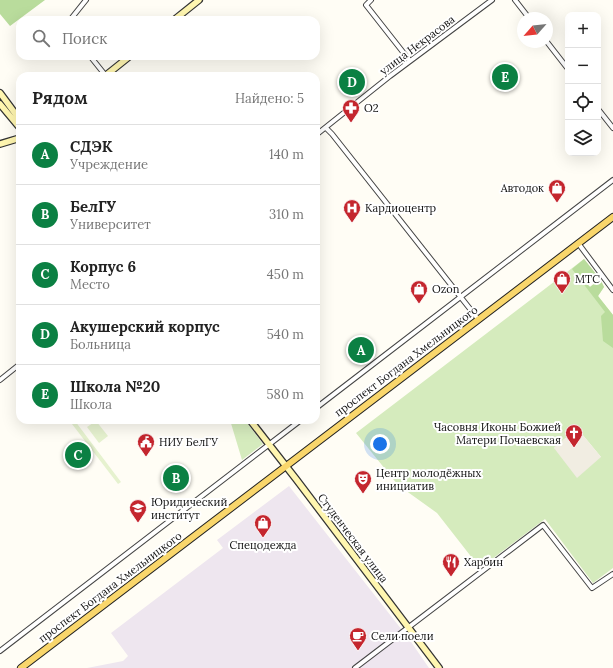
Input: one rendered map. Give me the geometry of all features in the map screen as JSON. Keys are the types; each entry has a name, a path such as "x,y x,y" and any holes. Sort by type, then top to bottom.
{"main road":[{"path":"179,16 199,0"},
{"path":"110,72 125,60"},
{"path":"0,93 16,115"},
{"path":"0,104 16,123"},
{"path":"0,144 16,139"},
{"name":"проспект Богдана Хмельницкого","path":"21,668 613,217"},
{"name":"Студенческая улица","path":"253,424 439,668"}],"street":[{"path":"73,16 86,0"},
{"path":"372,0 366,5 410,61"},
{"name":"улица Некрасова","path":"320,132 410,61 492,0"},
{"path":"515,0 524,12"},
{"path":"552,48 565,65"},
{"path":"93,60 102,72"},
{"path":"601,112 613,128"},
{"path":"326,128 478,319"},
{"path":"320,405 613,180"},
{"path":"578,243 613,290"},
{"path":"0,380 16,367"},
{"path":"0,651 296,424"},
{"path":"355,668 543,525 592,588 613,574"}],"shaded area":[{"path":"577,428 601,457 577,478 554,448"},
{"path":"289,486 409,639 429,668 87,668 123,661 128,656 111,633 223,548 217,540"}],"green space":[{"path":"0,0 45,0 23,16 16,16 16,22 10,26 0,14"},
{"path":"584,259 596,274 586,283 590,287 600,279 604,287 598,296 613,315 613,568 593,583 545,519 480,568 437,513 398,485 356,433","holes":["577,428 601,457 554,448"]},
{"path":"584,259 596,274 586,283 590,287 600,279 604,287 598,296 613,315 613,348 603,341 601,316 605,312 572,269"},
{"path":"72,424 77,424 121,482 118,484"},
{"path":"92,424 98,424 108,436 99,443 87,427"},
{"path":"231,424 248,424 263,444 242,460"}],"place":[{"name":"Школа №20","path":"505,77"},
{"name":"Акушерский корпус","path":"352,82"},
{"name":"O2","path":"351,123"},
{"name":"Автодок","path":"557,203"},
{"name":"Кардиоцентр","path":"352,223"},
{"name":"МТС","path":"562,294"},
{"name":"Ozon","path":"419,304"},
{"name":"СДЭК","path":"361,350"},
{"name":"Часовня Иконы Божией Матери Почаевская","path":"574,448"},
{"name":"Корпус 6","path":"78,455"},
{"name":"НИУ БелГУ","path":"146,457"},
{"name":"БелГУ","path":"176,478"},
{"name":"Центр молодёжных инициатив","path":"363,494"},
{"name":"Юридический институт","path":"138,523"},
{"name":"Спецодежда","path":"263,538"},
{"name":"Харбин","path":"451,577"},
{"name":"Сели поели","path":"358,651"}]}
